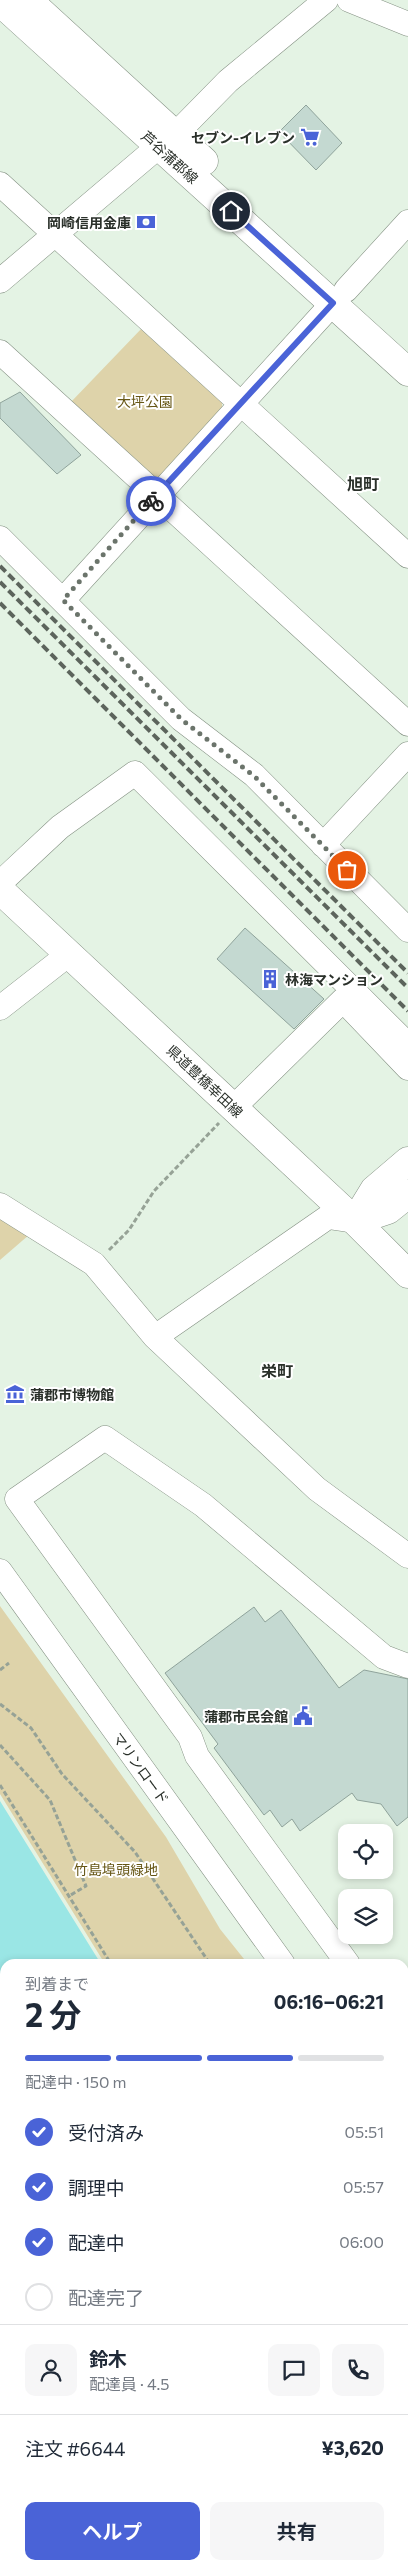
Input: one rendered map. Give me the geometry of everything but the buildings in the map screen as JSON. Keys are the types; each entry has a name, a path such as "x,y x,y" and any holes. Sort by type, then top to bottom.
{"main road":[{"name":"芦谷蒲郡線","path":"28,0 167,140"},
{"name":"芦谷蒲郡線","path":"0,2 167,140 339,296 408,372"},
{"name":"芦谷蒲郡線","path":"339,296 408,346"},
{"name":"県道豊橋幸田線","path":"0,890 355,1222 408,1274"},
{"path":"355,1222 374,1190 408,1161"},
{"path":"355,1222 388,1210 408,1194"}],"street":[{"path":"0,281 167,140 228,81 326,0"},
{"path":"349,0 408,24"},
{"path":"0,184 408,556"},
{"path":"63,600 408,222"},
{"path":"0,352 408,724"},
{"path":"0,538 181,719 254,776 408,930"},
{"path":"323,846 408,754"},
{"path":"0,883 60,827 135,773 408,1045"},
{"path":"0,1008 69,954"},
{"path":"233,1108 344,1000 408,1068"},
{"path":"0,1205 94,1264 155,1338 317,1489 408,1556"},
{"path":"155,1338 328,1216 355,1222"},
{"path":"344,1959 197,1756 190,1737 17,1499 105,1438 203,1505 384,1657 408,1666"},
{"name":"マリンロード","path":"0,1571 279,1959"}],"path":[{"path":"94,1264 129,1230 154,1191 233,1108"},
{"path":"0,1670 9,1663"},
{"path":"0,1704 31,1728 62,1774 135,1852 207,1959"},
{"path":"0,1745 50,1800 86,1886 69,1896"},
{"path":"0,1785 108,1959"}],"green space":[{"name":"大坪公園","path":"143,327 222,401 222,410 162,487 70,403"},
{"path":"0,1205 37,1228 0,1260"},
{"name":"竹島埠頭緑地","path":"0,1606 166,1837 220,1929 244,1959 102,1959 0,1794"}],"water":[{"path":"0,1801 98,1959 0,1959"}],"railway":[{"path":"0,566 408,973"},
{"path":"0,582 408,988"},
{"path":"0,603 408,1011"}],"way so far":[{"path":"151,501 63,600 122,657 181,719 254,776 347,870"}],"place":[{"name":"セブン-イレブン","path":"310,137"},
{"name":"岡崎信用金庫","path":"146,222"},
{"name":"林海マンション","path":"270,979"},
{"name":"蒲郡市博物館","path":"15,1394"},
{"name":"蒲郡市民会館","path":"303,1716"}],"district":[{"name":"旭町","path":"363,483"},
{"name":"栄町","path":"277,1370"}],"route":[{"path":"151,501 333,303 231,211"}]}
